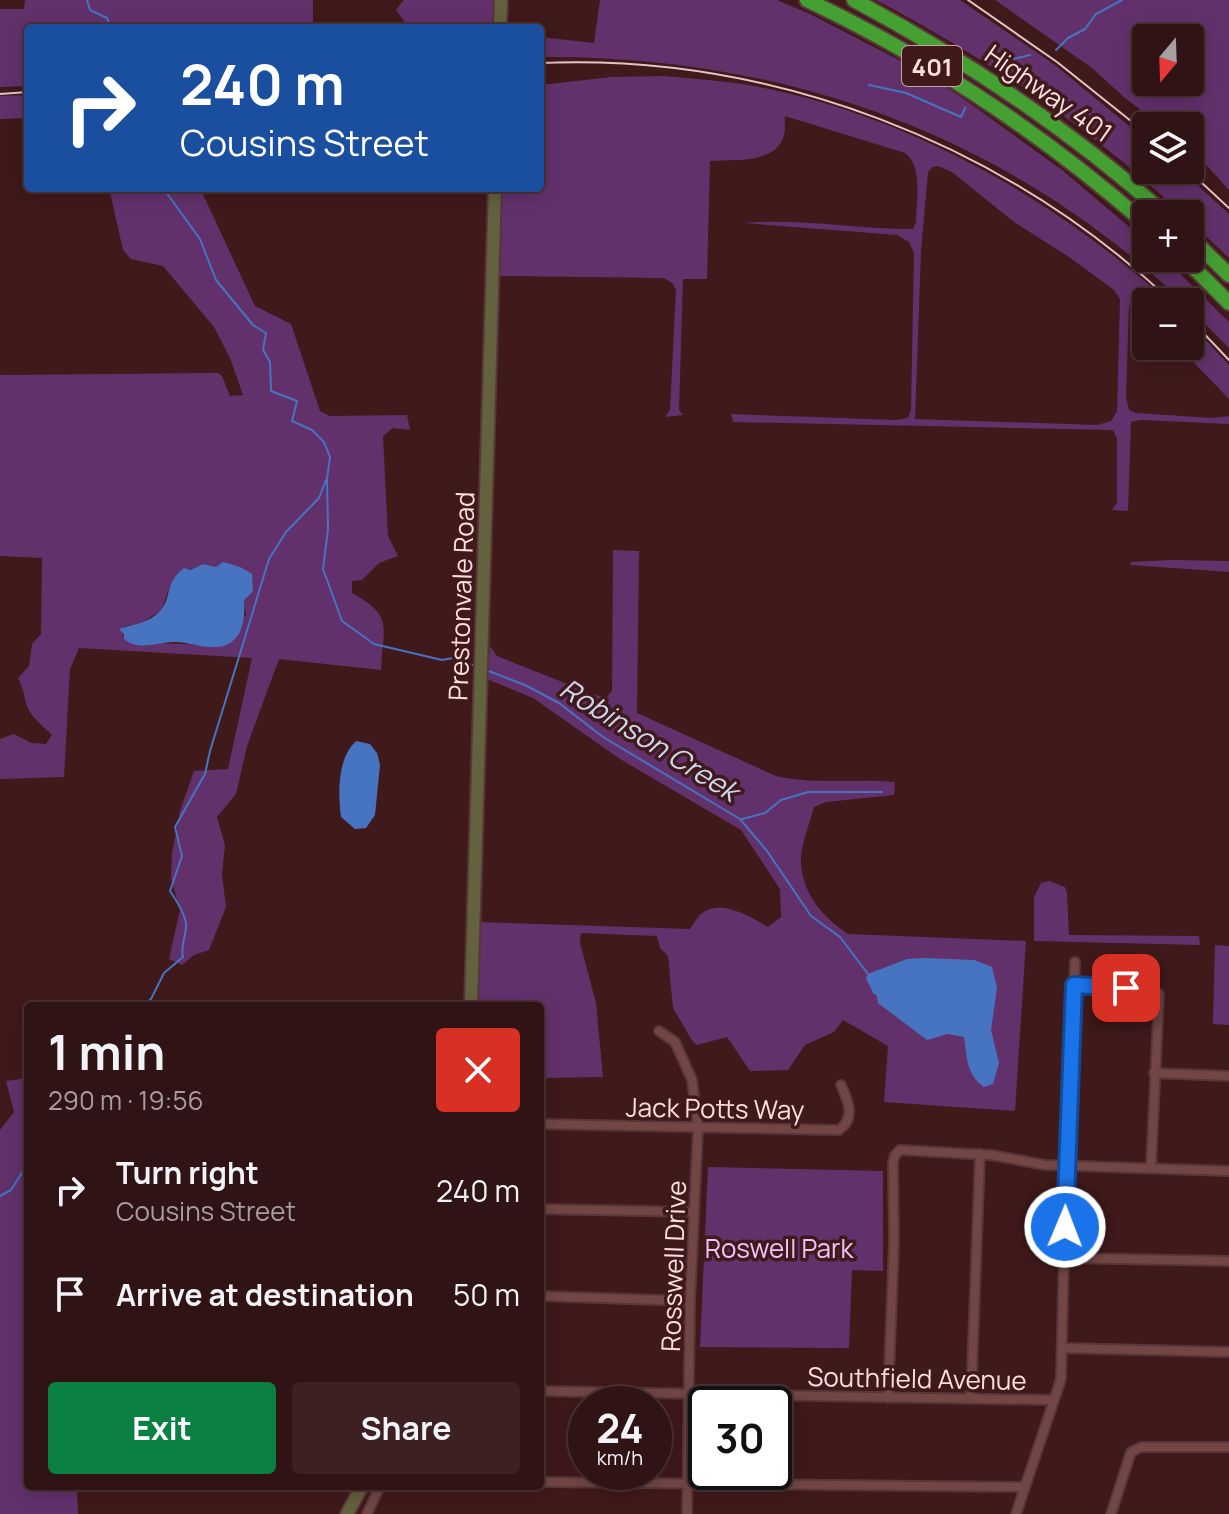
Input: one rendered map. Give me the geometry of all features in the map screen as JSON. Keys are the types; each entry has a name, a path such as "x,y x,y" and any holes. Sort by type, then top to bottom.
{"highway":[{"name":"Highway 401","path":"807,0 916,57 999,109 1050,145 1132,212"},
{"name":"Highway 401","path":"854,0 948,52 1008,91 1076,140 1148,200"},
{"path":"1204,251 1229,275"},
{"path":"1198,272 1229,303"}],"street":[{"path":"500,24 501,0"},
{"name":"Prestonvale Road","path":"471,1002 495,192"},
{"path":"1016,1514 1061,1379 1075,962"},
{"path":"1074,985 1152,989 1159,994 1151,1168"},
{"name":"Rosswell Drive","path":"659,1031 675,1042 688,1069 697,1102 690,1386"},
{"path":"1154,1073 1229,1076"},
{"name":"Jack Potts Way","path":"544,1124 839,1130 846,1125 849,1116 849,1105 841,1085"},
{"path":"888,1398 894,1158 897,1152 907,1149 980,1154 1045,1165 1229,1171"},
{"path":"971,1399 980,1154"},
{"path":"544,1209 694,1212"},
{"path":"1065,1258 1229,1261"},
{"path":"544,1296 690,1301"},
{"path":"1062,1348 1229,1352"},
{"name":"Southfield Avenue","path":"544,1391 688,1394"},
{"name":"Southfield Avenue","path":"792,1396 1053,1400"},
{"path":"1111,1514 1131,1452 1141,1447 1229,1447"},
{"path":"544,1482 688,1485"},
{"name":"Rosswell Drive","path":"687,1514 688,1485"},
{"path":"792,1486 1024,1487"},
{"path":"347,1514 360,1490"},
{"path":"367,1514 378,1490"}],"green space":[{"path":"25,0 313,0 313,24 24,24 24,86 0,87 0,9 24,9"},
{"path":"404,0 494,0 494,21 487,24 406,24 396,10"},
{"path":"600,0 777,0 926,74 1062,170 1132,229 1132,258 1042,193 966,150 886,116 804,89 718,71 630,60 544,57 544,37 594,43"},
{"path":"876,0 960,0 1055,65 1132,128 1132,170 1036,97"},
{"path":"995,0 1229,0 1229,190 1204,162 1204,112 1144,112 1092,68"},
{"path":"663,76 709,80 795,95 853,112 911,135 1022,192 1123,263 1152,288 1132,288 1126,397 1129,410 1212,418 1229,416 1229,424 1131,422 1128,511 1112,510 1117,503 1117,439 1113,430 733,422 731,414 896,420 908,418 911,410 914,253 909,242 897,235 744,223 786,222 913,229 917,195 911,159 905,153 785,116 784,135 772,151 741,160 710,161 707,279 683,279 679,410 683,415 665,417 670,410 676,290 673,284 664,278 500,276 502,192 544,192 544,85 612,77","holes":["938,166 952,172 1014,222 1114,290 1120,299 1117,411 1111,421 1097,425 915,419 921,251 928,172"]},
{"path":"24,95 24,118 0,119 0,96"},
{"path":"1148,184 1196,184 1229,214 1229,258 1204,234 1204,200 1166,200"},
{"path":"110,192 202,192 255,306 291,324 320,411 330,416 407,415 410,430 393,428 383,436 388,536 398,556 379,563 362,580 352,581 352,593 375,609 383,624 381,670 279,659 247,746 236,794 217,817 225,845 222,874 226,907 209,950 194,955 182,965 169,959 180,910 171,879 172,853 180,811 194,771 228,769 252,658 79,648 70,669 64,777 0,779 0,739 14,734 31,743 46,744 52,735 30,712 18,678 29,666 32,644 41,634 42,558 0,556 0,375 218,373 230,396 243,395 230,358 214,327 163,266 131,259 123,250","holes":["203,564 216,567 244,600 246,615 216,647 124,639 123,627 143,622 162,610 168,591 189,570"]},
{"path":"1148,272 1178,272 1194,288 1167,288"},
{"path":"1204,297 1229,322 1229,348 1204,323"},
{"path":"1204,338 1229,365 1229,399 1191,360 1204,360"},
{"path":"613,550 639,551 637,713 776,776 806,780 895,782 894,795 826,802 814,807 801,863 810,895 830,920 848,934 1026,941 1015,1111 884,1102 888,1046 843,1020 834,1032 805,1045 788,1070 750,1071 727,1037 697,1045 693,1042 673,1008 668,956 660,948 657,936 581,933 580,943 596,1003 603,1077 544,1078 544,1002 476,1002 478,922 690,929 701,914 718,908 736,911 768,927 781,917 780,889 741,830 620,759 533,698 487,679 490,646 497,656 595,695 607,697 612,691"},
{"path":"1229,561 1229,572 1131,565 1131,562"},
{"path":"1049,881 1065,887 1069,935 1199,936 1200,945 1034,941 1034,897 1041,883"},
{"path":"1215,945 1229,946 1229,1025 1213,1024"},
{"path":"24,1079 24,1490 77,1490 78,1514 0,1514 0,1130 14,1112 6,1081"},
{"name":"Roswell Park","path":"708,1167 883,1171 883,1271 852,1270 849,1348 700,1347"}],"water":[{"path":"223,562 252,574 253,591 244,600 243,624 231,642 216,647 177,642 135,645 124,639 119,629 156,615 164,606 174,579 184,568 190,570 203,564 216,567"},
{"path":"356,741 370,744 377,753 380,765 375,815 366,828 355,829 341,817 339,787 345,757"},
{"path":"907,959 974,960 992,967 997,988 991,1030 999,1063 993,1084 984,1087 974,1077 968,1065 964,1037 948,1034 927,1040 878,1003 866,978 868,974"}],"waterway":[{"name":"Robinson Creek","path":"87,0 90,10 107,18 109,24"},
{"path":"1056,50 1068,38 1085,29 1096,14 1122,0"},
{"path":"1000,62 1030,55"},
{"path":"869,85 906,93 961,117 965,108"},
{"name":"Robinson Creek","path":"166,192 200,239 216,280 253,325 266,333 263,350 270,362 271,391 297,401 292,421 312,430 324,442 330,457 328,529 323,569 342,621 374,644 442,660 453,658 472,665"},
{"path":"147,1002 164,973 183,957 186,923 170,891 182,856 175,827 205,774 269,559 286,532 319,498 326,480"},
{"name":"Robinson Creek","path":"486,670 559,703 603,737 740,819 767,851 811,916 840,937 868,974"},
{"path":"742,819 765,813 781,800 808,792 882,792"},
{"path":"0,1196 11,1190 24,1169"}],"railway":[{"path":"968,0 1057,62 1132,122"},
{"path":"544,63 627,64 713,74 798,92 880,119 959,154 1035,196 1106,246 1156,288"},
{"path":"0,94 24,92"},
{"path":"1203,184 1229,208"},
{"path":"1204,334 1229,360"}],"route":[{"path":"1065,1227 1074,985 1126,988"}]}
